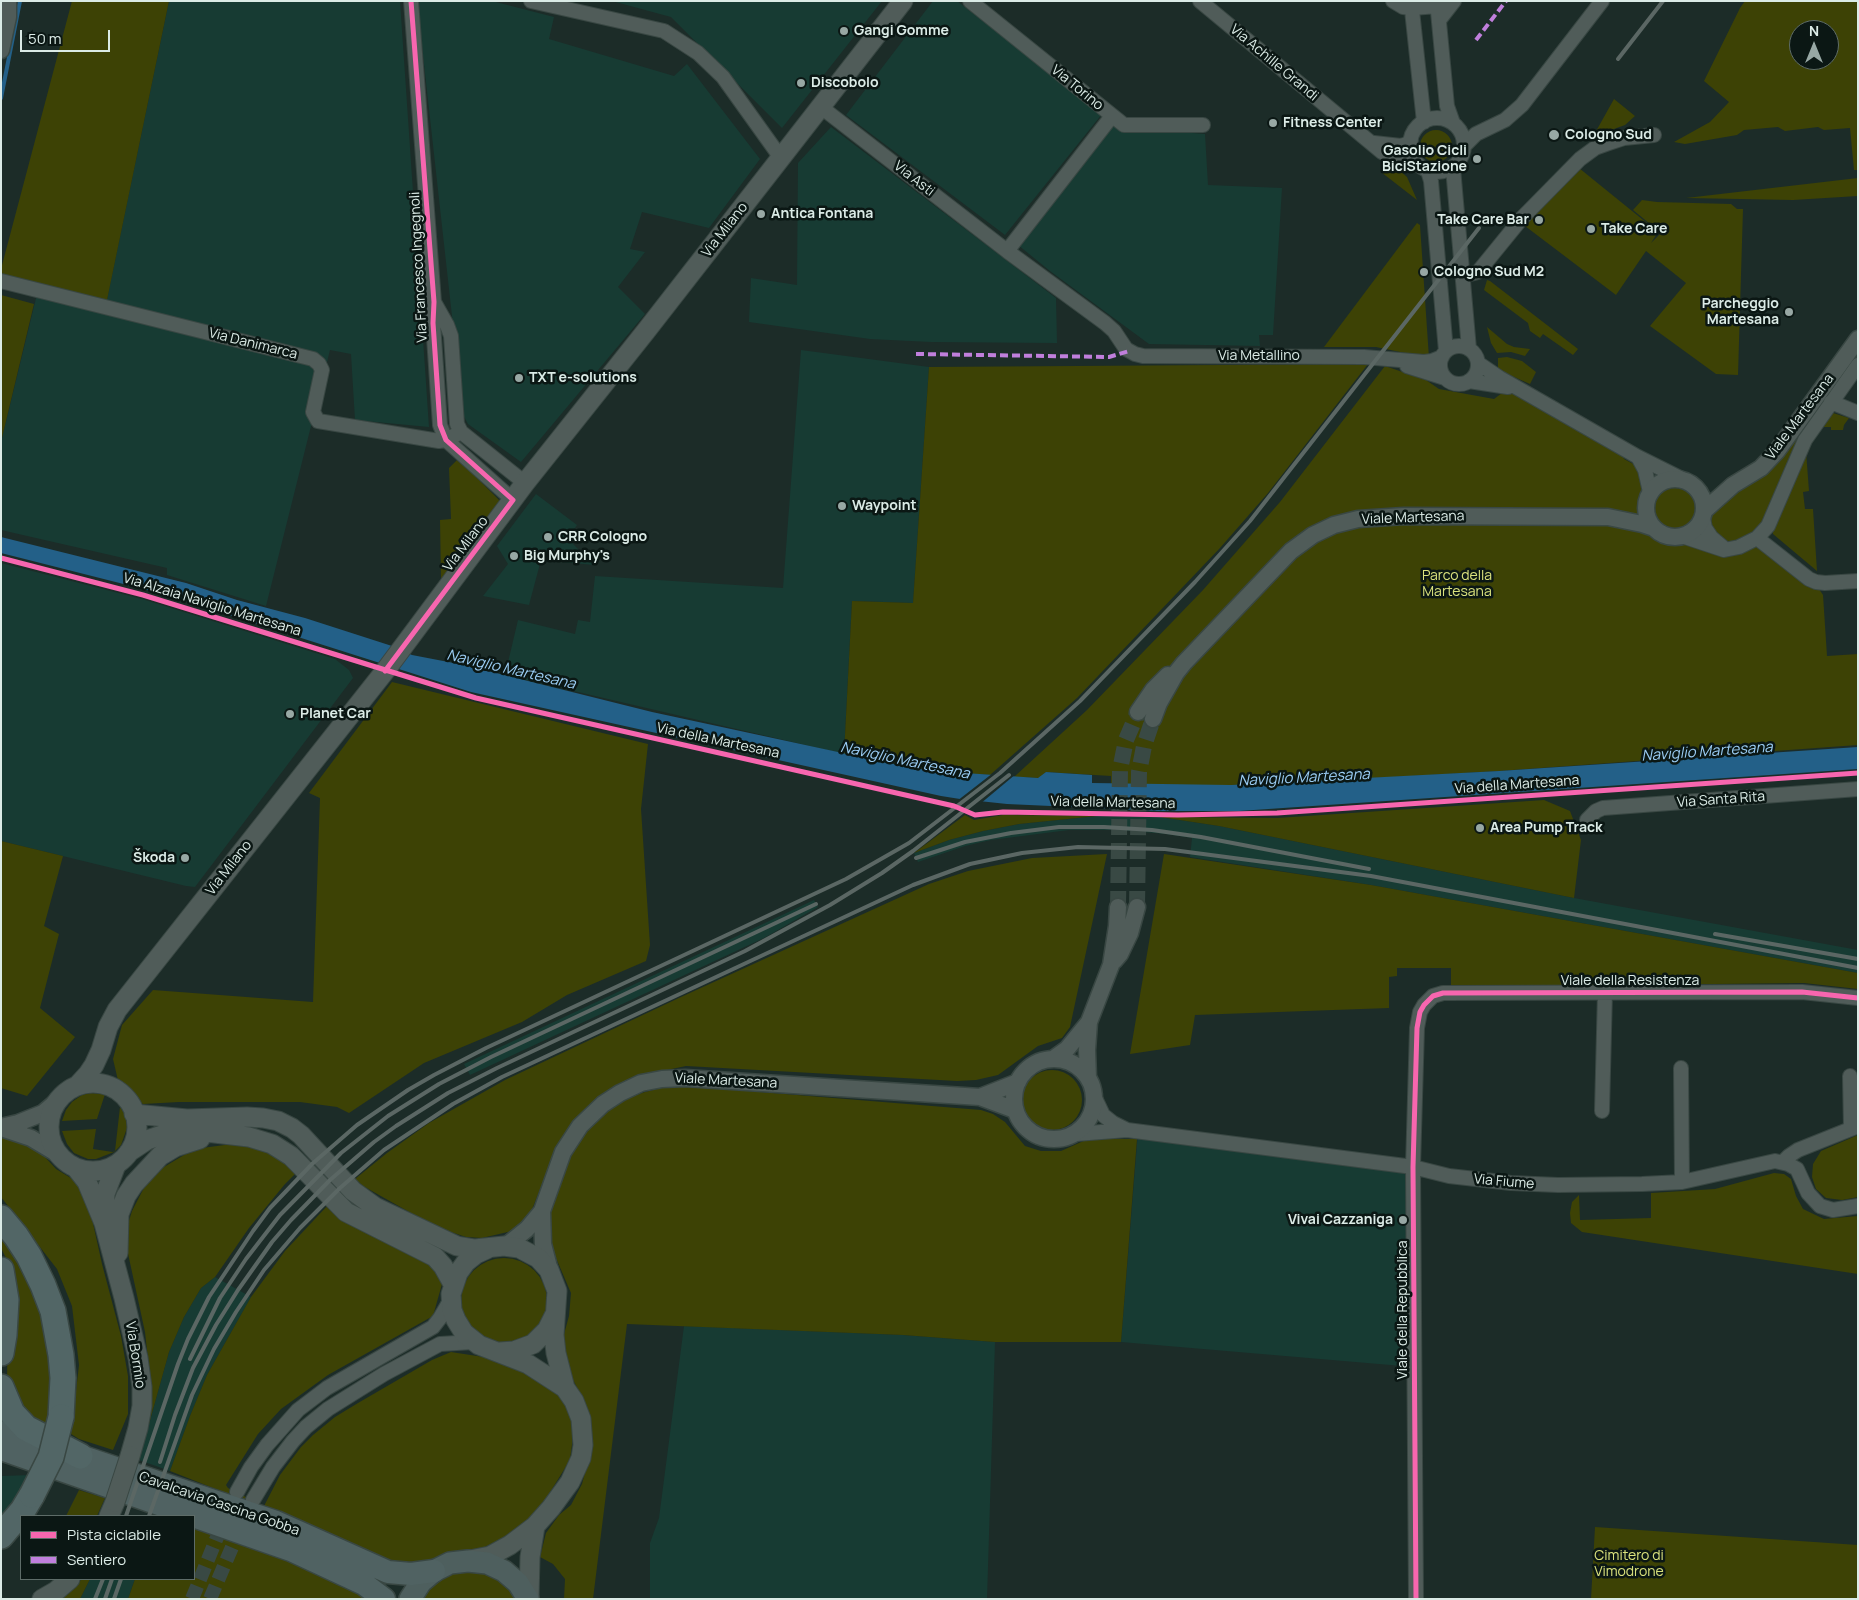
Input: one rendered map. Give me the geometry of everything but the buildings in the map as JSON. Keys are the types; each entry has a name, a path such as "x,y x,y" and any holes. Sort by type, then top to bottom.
{"highway":[{"path":"1,1218 29,1256 43,1285 53,1311 63,1378 61,1417 51,1458 23,1510 1,1536"},
{"path":"1,1270 6,1306 1,1353"},
{"path":"1,1388 12,1413 26,1428 80,1456"},
{"name":"Cavalcavia Cascina Gobba","path":"1,1432 80,1456 276,1522 388,1572 411,1574 434,1571"},
{"name":"Cavalcavia Cascina Gobba","path":"1,1449 191,1515"},
{"name":"Cavalcavia Cascina Gobba","path":"195,1517 291,1550 364,1584 384,1599"}],"main road":[{"name":"Via Milano","path":"77,1086 88,1074 101,1050 106,1032 118,1010 385,671 525,482 903,1"},
{"path":"101,1050 104,1070 117,1091 128,1101 134,1114 136,1131 122,1158"},
{"path":"117,1091 90,1083 77,1086 65,1092 56,1102 50,1116 48,1130 56,1153 63,1160 76,1168 96,1171 122,1158 147,1140 165,1134 206,1132 262,1140 285,1151 342,1209 358,1219 430,1254 443,1266 452,1291 456,1320 464,1333 473,1342 534,1367 565,1388"},
{"path":"134,1114 187,1119 247,1116 278,1121 301,1135 353,1191 375,1207 457,1246 475,1249 520,1248 543,1262 551,1273 557,1291 554,1335 556,1354 565,1388 574,1401 581,1419 582,1454 577,1469 551,1508 535,1526 510,1545 490,1556 450,1563 434,1571 421,1582 410,1599"},
{"path":"119,1275 119,1214 126,1196 134,1184 160,1156 175,1147 214,1137 238,1136"},
{"name":"Via Bormio","path":"104,1223 105,1194 122,1158"},
{"name":"Via Bormio","path":"76,1168 87,1182 104,1223 119,1275 135,1343 142,1387 140,1417 130,1456 112,1509"},
{"path":"452,1291 458,1273 466,1262 476,1254 498,1247"},
{"path":"494,1351 514,1351 533,1344 547,1330 556,1312"},
{"path":"529,1599 530,1556 535,1526"},
{"path":"468,1560 487,1563 504,1571 518,1583 529,1599"},
{"path":"42,1599 56,1591 69,1580"}],"street":[{"name":"Via Francesco Ingegnoli","path":"411,1 434,302 433,323 440,425 446,440"},
{"path":"531,1 664,31 698,53 723,77 781,158"},
{"name":"Via Torino","path":"970,1 1124,125 1203,125"},
{"name":"Via Achille Grandi","path":"1200,1 1382,152 1423,168"},
{"path":"1393,1 1402,7 1412,5 1438,9 1454,1"},
{"path":"1464,146 1476,134 1505,120 1522,104 1602,1"},
{"path":"1412,5 1424,122"},
{"path":"1,50 10,6"},
{"path":"1423,168 1443,172 1453,168 1461,158 1464,146 1463,137 1447,106 1438,9"},
{"name":"Via Asti","path":"821,106 1007,251 1105,323 1114,331 1129,351"},
{"path":"1007,251 1112,116"},
{"path":"1485,129 1474,131 1440,119 1424,122 1414,132 1411,140 1411,154 1423,168 1432,190 1444,354 1440,368 1445,378 1457,384 1469,381 1491,383 1522,390"},
{"path":"1462,276 1478,272 1522,218 1580,159 1595,148 1616,140 1654,135"},
{"path":"1372,143 1401,146 1411,140"},
{"path":"1453,168 1469,349"},
{"name":"Via Danimarca","path":"1,281 314,359 322,370 313,412 318,421 439,441 446,440"},
{"name":"Via Francesco Ingegnoli","path":"434,302 448,325 451,336 457,424 461,432"},
{"name":"Viale Martesana","path":"1704,514 1733,485 1761,468 1777,451 1858,339"},
{"path":"1444,354 1458,346 1469,349 1475,355 1478,363 1476,374 1469,381"},
{"name":"Via Metallino","path":"1129,351 1143,356 1364,357 1428,362 1444,354"},
{"name":"Via Metallino","path":"1390,360 1445,378"},
{"path":"1478,363 1638,457 1689,483 1702,495 1704,514 1711,537 1727,550"},
{"name":"Viale Martesana","path":"1757,538 1768,524 1802,445 1858,365"},
{"name":"Viale Martesana","path":"1832,402 1858,414"},
{"path":"513,500 446,440 461,432 525,482"},
{"path":"1638,457 1647,476 1649,494 1646,506 1647,516 1654,528 1667,536 1682,536 1727,550 1746,545 1757,538 1809,579 1816,582 1858,581"},
{"path":"1649,494 1657,484 1666,480 1689,483"},
{"name":"Viale Martesana","path":"1689,483 1733,485"},
{"name":"Viale Martesana","path":"1153,719 1159,703 1184,663 1291,551 1312,535 1342,522 1370,518 1404,516 1608,517 1634,509 1649,494"},
{"path":"1682,536 1694,530 1704,514"},
{"name":"Viale Martesana","path":"1608,517 1654,528"},
{"name":"Viale Martesana","path":"1138,712 1153,690 1184,663"},
{"name":"Via Santa Rita","path":"1587,820 1598,810 1605,808 1858,789"},
{"path":"1088,1078 1089,1022 1111,965 1118,907"},
{"path":"1111,965 1126,943 1137,907"},
{"path":"1602,1110 1605,992"},
{"name":"Viale della Resistenza","path":"1418,1021 1424,1005 1430,998 1439,994 1802,992 1858,998"},
{"name":"Viale della Repubblica","path":"1416,1599 1413,1167 1418,1021"},
{"path":"1053,1059 1063,1060 1074,1065 1088,1078 1095,1098 1090,1119 1076,1134 1056,1140 1043,1138 1030,1132 1025,1127 1016,1110 1014,1096 1022,1075 1036,1064 1053,1059 1067,1049 1089,1022"},
{"path":"1681,1068 1682,1182"},
{"path":"1850,1076 1854,1127 1798,1150 1783,1162 1797,1170 1810,1195 1820,1206 1833,1210 1858,1206"},
{"name":"Viale Martesana","path":"551,1273 544,1255 541,1223 542,1211 563,1152 580,1126 603,1104 620,1093 641,1084 662,1079 685,1078 980,1097 1016,1110"},
{"name":"Viale Martesana","path":"980,1097 1018,1082"},
{"name":"Via Fiume","path":"1095,1098 1097,1106 1105,1117 1127,1130"},
{"path":"1,1128 43,1113 56,1102"},
{"path":"1,1128 31,1138 56,1153"},
{"name":"Via Fiume","path":"1076,1134 1127,1130 1413,1167 1444,1176 1523,1184 1583,1186 1682,1182 1765,1162 1783,1162"},
{"name":"Viale Martesana","path":"498,1247 527,1229 542,1211"},
{"path":"237,1492 251,1467 267,1445 298,1410 327,1388 433,1327 440,1318 452,1291"},
{"path":"253,1500 286,1449 306,1427 328,1409 380,1376 440,1344 473,1342"}],"shaded area":[{"path":"169,1 400,1 429,427 355,420 351,354 330,350 266,606 167,575 167,568 1,530 1,442 39,286 107,299"},
{"path":"417,1 492,1 554,17 549,39 674,76 687,64 760,159 709,228 642,212 630,249 645,252 618,287 645,314 521,462 468,424 463,415"},
{"path":"612,1 882,1 782,128 671,17"},
{"path":"933,1 957,1 1102,114 1005,235 846,115"},
{"path":"1112,122 1128,128 1205,134 1208,185 1282,188 1273,335 1259,335 1260,346 1149,344 1018,245 1078,172"},
{"path":"831,127 1056,298 1057,343 931,342 870,339 749,322 751,278 797,285 798,163"},
{"path":"801,350 929,367 913,603 852,601 844,754 505,675 518,620 575,634 578,620 590,622 595,576 783,588"},
{"path":"536,494 577,525 568,539 594,565 541,560 529,605 483,596 508,564 497,546"},
{"path":"1,563 142,599 335,659 349,670 353,678 195,887 1,841"},
{"path":"1097,816 1160,817 1219,826 1574,898 1858,950 1858,973 1371,885 1190,857 1192,838 1166,834 1120,830 1069,830 991,840 965,846 918,862 914,853 949,840 983,831 1019,824"},
{"path":"814,900 818,907 764,938 470,1075 464,1064"},
{"path":"1138,1132 1413,1167 1414,1367 1121,1342"},
{"path":"215,1277 251,1297 207,1375 170,1471 139,1460 169,1352 184,1317 201,1288"},
{"path":"684,1326 903,1335 995,1342 987,1599 650,1599 650,1543 659,1518"},
{"path":"32,1475 1,1517 1,1476"},
{"path":"90,1580 135,1580 128,1599 80,1599"}],"green space":[{"path":"72,1 169,1 107,300 39,286 1,274"},
{"path":"1745,1 1858,1 1858,170 1854,170 1850,128 1824,130 1818,127 1785,131 1778,127 1744,130 1737,135 1685,144 1674,142 1710,122 1729,102 1704,81"},
{"path":"1614,99 1635,116 1625,125 1597,135 1595,133"},
{"path":"1436,130 1442,131 1447,135 1451,140 1451,152 1447,157 1442,161 1436,162 1430,161 1425,157 1421,152 1420,146 1421,140 1425,135 1430,131"},
{"path":"1384,166 1398,169 1407,177 1417,200 1381,172"},
{"path":"1579,168 1658,232 1651,243 1661,233 1633,210 1642,200 1731,204 1737,209 1743,209 1738,375 1716,374 1650,326 1686,283 1646,251 1616,295 1525,226"},
{"path":"1858,178 1858,196 1793,200 1686,198"},
{"path":"1417,223 1420,225 1429,358 1376,347 1324,347"},
{"path":"1487,280 1578,349 1573,355 1543,334 1540,338 1530,331 1528,323 1484,290"},
{"path":"1,295 34,304 1,442"},
{"path":"1487,327 1507,344 1530,349 1525,356 1511,352 1497,353 1491,343"},
{"name":"Parco della Martesana","path":"1858,339 1858,365 1805,440 1757,538 1815,583 1823,595 1827,656 1858,654 1858,745 1499,771 1272,784 1192,786 1111,784 1111,776 1046,772 1039,778 1014,777 1087,710 1203,590 1280,502 1385,366 1426,380 1439,389 1494,399 1506,390 1622,453 1624,459 1643,469 1650,492 1644,506 1654,531 1687,538 1726,550 1703,518 1751,475"},
{"path":"1507,357 1522,361 1536,372 1530,384 1498,370 1498,358"},
{"path":"1368,364 1268,493 1220,548 1077,698 990,775 936,771 844,754 852,601 913,603 929,367"},
{"path":"1833,413 1849,418 1843,430 1831,430 1831,427 1822,427"},
{"path":"1806,451 1809,491 1803,492 1805,509 1813,509 1817,571 1773,534"},
{"path":"458,459 500,501 441,580 440,520 451,519 449,468"},
{"path":"1675,488 1689,494 1695,508 1689,522 1675,528 1661,522 1655,508 1661,494"},
{"path":"392,682 648,744 641,809 650,945 646,961 567,995 522,1022 424,1063 349,1113 337,1107 300,1102 179,1102 143,1104 120,1089 113,1059 122,1025 153,990 313,1002 320,798 309,793"},
{"path":"1544,800 1570,811 1581,840 1574,898 1219,826 1160,817 1277,818"},
{"path":"965,815 974,820 1003,815 1097,816 1019,824 983,831 949,840 914,853"},
{"path":"1,841 63,856 44,926 59,934 40,1008 75,1037 27,1096 1,1088"},
{"path":"1107,854 1070,1027 1062,1038 1038,1046 998,1075 976,1080 957,1081 686,1066 638,1076 607,1091 587,1108 556,1149 528,1218 512,1231 482,1238 466,1237 436,1227 363,1186 355,1179 429,1123 505,1080 929,884 968,871 1032,858"},
{"path":"1164,854 1371,885 1858,973 1858,989 1804,983 1451,987 1451,968 1397,968 1397,976 1389,977 1389,1008 1195,1015 1190,1045 1130,1054"},
{"path":"1052,1070 1069,1075 1077,1083 1082,1100 1077,1117 1069,1125 1052,1130 1035,1125 1027,1117 1022,1100 1027,1083 1035,1075"},
{"path":"674,1085 981,1110 993,1114 1005,1122 1025,1146 1041,1151 1061,1151 1088,1139 1137,1139 1121,1342 995,1342 903,1335 627,1324 593,1599 564,1599 565,1579 553,1564 540,1557 546,1533 559,1515 571,1505 582,1484 592,1446 587,1407 567,1368 561,1345 569,1316 571,1293 553,1251 548,1230 550,1215 573,1150 591,1126 613,1106 628,1098"},
{"path":"90,1093 105,1094 97,1119 62,1121 66,1110 72,1102 82,1095"},
{"path":"120,1107 126,1116 127,1128 121,1145 115,1151"},
{"path":"96,1129 93,1149 115,1151 114,1152 96,1159 88,1159 74,1153 67,1144 62,1131"},
{"path":"1858,1135 1858,1197 1842,1200 1826,1198 1816,1189 1812,1177 1813,1164 1821,1151"},
{"path":"1,1137 26,1144 45,1157 56,1169 79,1183 87,1196 121,1336 128,1376 128,1414 113,1450 79,1439 71,1434 79,1365 72,1306 57,1269 1,1197"},
{"path":"240,1143 261,1146 299,1170 249,1228 215,1277 201,1288 184,1317 169,1352 149,1424 149,1368 145,1332 127,1249 127,1227 132,1211 147,1182 164,1167 194,1149"},
{"path":"1774,1173 1784,1174 1791,1179 1796,1196 1803,1209 1824,1219 1858,1216 1858,1274 1582,1232 1571,1223 1572,1202 1579,1195 1580,1220 1651,1218 1651,1193 1715,1189"},
{"path":"328,1205 432,1264 442,1284 433,1316 328,1375 281,1409 258,1434 226,1485 228,1488 264,1506 280,1475 301,1447 335,1417 432,1360 451,1352 503,1360 530,1369 566,1401 574,1429 570,1460 539,1510 510,1534 481,1549 451,1552 418,1566 387,1565 289,1518 170,1471 207,1375 251,1297 285,1251"},
{"path":"1,1236 21,1261 40,1309 51,1356 49,1428 35,1422 17,1402 7,1381 9,1264 1,1248"},
{"path":"496,1258 512,1258 521,1261 535,1270 544,1284 547,1301 544,1318 535,1332 521,1341 512,1344 496,1344 480,1337 468,1325 461,1309 461,1293 468,1277 480,1265"},
{"path":"79,1490 105,1498 97,1515 66,1515"},
{"name":"Cimitero di Vimodrone","path":"1595,1527 1858,1545 1858,1599 1591,1599"},
{"path":"195,1528 305,1564 368,1599 128,1599 135,1580 195,1580"},
{"path":"472,1570 493,1575 510,1588 517,1599 420,1599 432,1584 450,1573"},
{"path":"81,1580 90,1580 80,1599 61,1599"}],"water":[{"path":"1,537 186,583 237,600 305,618 392,646 412,655 464,665 652,712 903,766 936,771 1038,778 1046,772 1092,775 1092,783 1231,785 1499,771 1858,747 1858,769 1239,811 1160,811 1007,804 960,799 471,692 163,594 1,553"}],"pier":[{"path":"993,773 1016,774 980,804 957,801"}],"waterway":[{"path":"1,98 20,1"}],"tunnel":[{"path":"1118,907 1120,770 1126,740 1138,712"},
{"path":"1137,907 1139,772 1144,746 1153,719"},
{"path":"192,1599 224,1520"},
{"path":"210,1599 241,1526"}],"railway":[{"path":"1618,59 1663,1"},
{"path":"126,1515 178,1364 209,1297 270,1208 312,1164 357,1125 408,1090 434,1075 486,1048 846,879 909,843 1000,773 1080,701 1195,582 1250,521 1479,228"},
{"path":"160,1462 193,1368 216,1325 238,1290 272,1242 291,1220 330,1180 374,1142 448,1093 745,951 830,905 882,873 913,851 1009,775"},
{"path":"916,858 965,842 1011,833 1059,827 1104,827 1152,830 1201,837 1369,869"},
{"path":"149,1515 192,1395 214,1349 236,1312 264,1270 300,1228 340,1188 384,1150 453,1104 502,1077 913,885 970,864 1022,853 1078,847 1165,849 1371,876 1858,968"},
{"path":"190,1359 220,1298 246,1259 280,1215 341,1153 388,1116 439,1084 491,1057 816,904"},
{"path":"1715,934 1858,959"},
{"path":"95,1599 103,1580"},
{"path":"105,1599 112,1580"},
{"path":"114,1599 121,1580"}],"marked path":[{"path":"1476,40 1506,1"},
{"path":"916,354 1109,357 1129,351"}],"cycle path":[{"path":"385,671 513,500 446,440 440,425 433,323 434,302 411,1"},
{"name":"Via Alzaia Naviglio Martesana","path":"1,558 143,595 476,698 954,806 975,815 1003,812 1178,815 1277,813 1858,773"},
{"path":"1416,1599 1413,1167 1417,1028 1420,1012 1424,1005 1433,996 1443,993 1802,992 1858,998"}],"place":[{"name":"Gangi Gomme","path":"844,31"},
{"name":"Discobolo","path":"801,83"},
{"name":"Fitness Center","path":"1273,123"},
{"name":"Cologno Sud","path":"1554,135"},
{"name":"Gasolio Cicli BiciStazione","path":"1477,159"},
{"name":"Antica Fontana","path":"761,214"},
{"name":"Take Care Bar","path":"1539,220"},
{"name":"Take Care","path":"1591,229"},
{"name":"Cologno Sud M2","path":"1424,272"},
{"name":"Parcheggio Martesana","path":"1789,312"},
{"name":"TXT e-solutions","path":"519,378"},
{"name":"Waypoint","path":"842,506"},
{"name":"CRR Cologno","path":"548,537"},
{"name":"Big Murphy's","path":"514,556"},
{"name":"Planet Car","path":"290,714"},
{"name":"Area Pump Track","path":"1480,828"},
{"name":"Škoda","path":"185,858"},
{"name":"Vivai Cazzaniga","path":"1403,1220"}],"water label":[{"name":"Naviglio Martesana","path":"511,670"},
{"name":"Naviglio Martesana","path":"1707,752"},
{"name":"Naviglio Martesana","path":"905,761"},
{"name":"Naviglio Martesana","path":"1304,778"}]}
